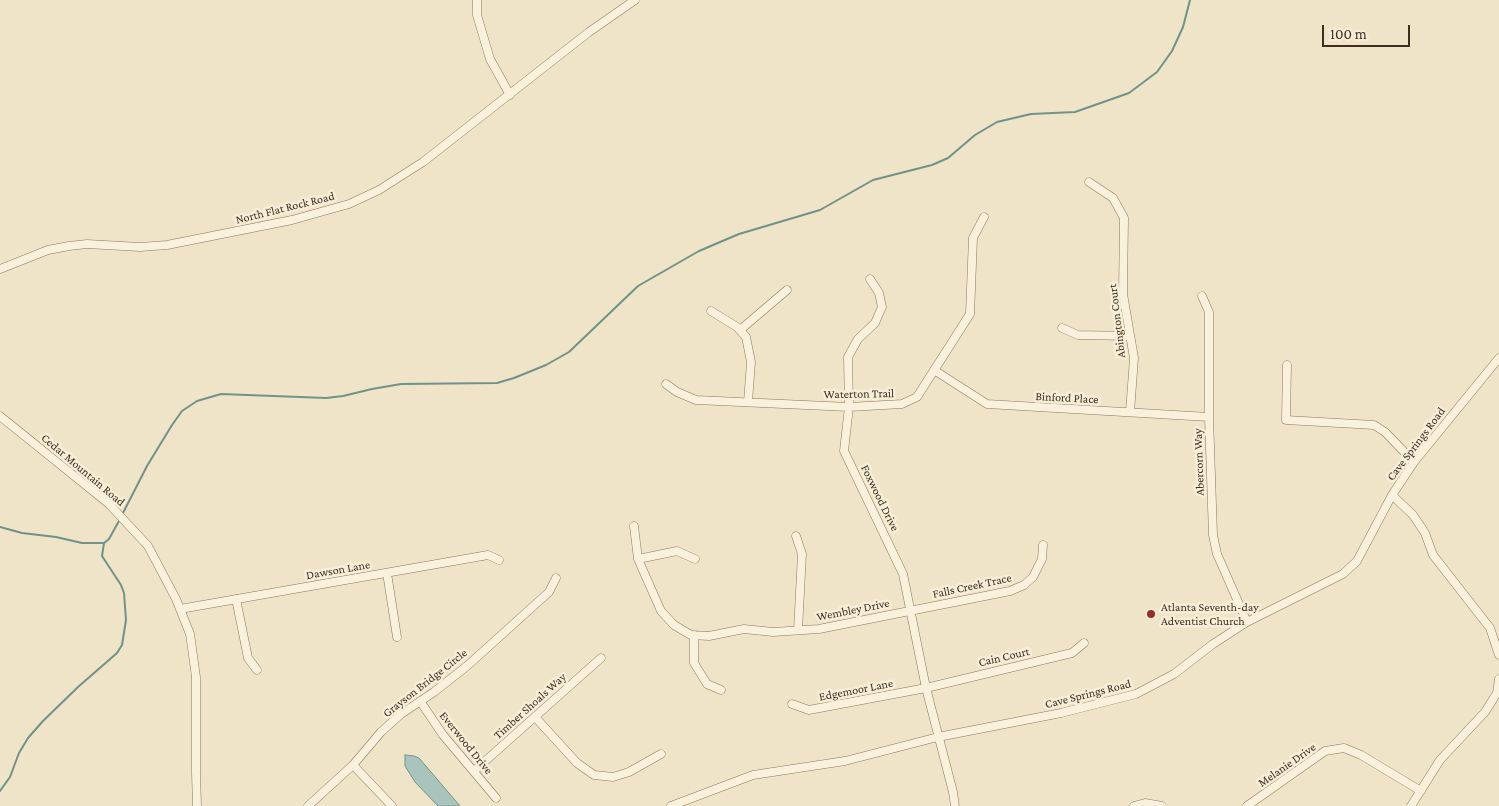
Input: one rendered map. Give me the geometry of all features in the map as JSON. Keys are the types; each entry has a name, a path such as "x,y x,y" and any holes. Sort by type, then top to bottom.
{"street":[{"path":"477,0 477,15 490,59 510,95"},
{"name":"North Flat Rock Road","path":"0,269 48,250 69,246 87,244 140,247 167,245 292,220 349,204 379,190 415,167 589,32 635,0"},
{"name":"Abington Court","path":"1089,182 1113,198 1124,218 1123,294 1134,358 1130,412"},
{"name":"Waterton Trail","path":"666,384 677,392 696,400 849,407 902,404 917,397 970,314 973,238 984,217"},
{"name":"Foxwood Drive","path":"870,279 880,293 882,308 875,324 858,339 848,357 849,407 844,451 903,574 926,688 955,806"},
{"path":"740,330 787,290"},
{"name":"Abercorn Way","path":"1202,296 1209,312 1209,417 1213,536 1217,554 1247,622"},
{"path":"711,311 737,327 746,337 751,362 748,402"},
{"path":"1062,328 1078,335 1130,336"},
{"name":"Cave Springs Road","path":"671,806 753,775 844,761 938,737 1061,713 1136,694 1174,674 1213,644 1247,622 1343,574 1357,561 1392,495 1414,462 1499,358"},
{"path":"1287,365 1286,420 1374,425 1385,432 1414,462"},
{"name":"Binford Place","path":"934,370 987,404 1209,417"},
{"name":"Cedar Mountain Road","path":"0,416 109,504 148,546 180,609 190,634 196,677 197,806"},
{"path":"1392,495 1413,515 1425,533 1433,555 1490,628 1499,655"},
{"path":"634,526 638,560 661,611 674,625 694,635 694,663 706,684 721,690"},
{"path":"796,536 802,554 798,630"},
{"name":"Falls Creek Trace","path":"910,610 1010,591 1024,585 1032,577 1042,558 1043,545"},
{"path":"638,560 677,551 695,559"},
{"name":"Dawson Lane","path":"180,609 488,555 499,560"},
{"path":"387,573 397,637"},
{"name":"Grayson Bridge Circle","path":"308,806 353,765 381,732 401,714 467,666 542,599 549,592 556,578"},
{"path":"236,599 248,658 257,670"},
{"name":"Wembley Drive","path":"694,635 708,636 744,629 773,632 819,629 910,610"},
{"name":"Cain Court","path":"926,688 1072,653 1084,643"},
{"name":"Timber Shoals Way","path":"474,771 601,658"},
{"path":"1411,806 1440,760 1485,712 1498,694 1499,679"},
{"name":"Edgemoor Lane","path":"792,704 809,710 926,688"},
{"name":"Everwood Drive","path":"420,701 443,735 496,798"},
{"path":"535,717 577,763 594,775 613,777 628,772 661,754"},
{"name":"Melanie Drive","path":"1247,806 1325,751 1344,748 1361,755 1421,791"},
{"path":"353,765 392,806"},
{"path":"1134,806 1145,803 1162,806"}],"water":[{"path":"405,755 419,758 460,806 438,806 415,782 405,766"}],"waterway":[{"path":"122,515 147,466 172,425 182,411 197,401 221,394 326,398 401,384 497,383 514,378 546,365 569,352 638,286 699,251 739,234 820,210 873,180 932,165 948,158 975,135 997,122 1031,114 1075,112 1129,93 1157,72 1172,51 1183,27 1190,0"},
{"path":"0,791 10,777 19,753 28,738 78,687 117,653 122,645 126,620 124,593 121,585 102,556 104,543 109,539 120,519"},
{"path":"0,527 22,533 56,537 82,543 104,543"}],"place":[{"name":"Atlanta Seventh-day Adventist Church","path":"1151,614"}]}
